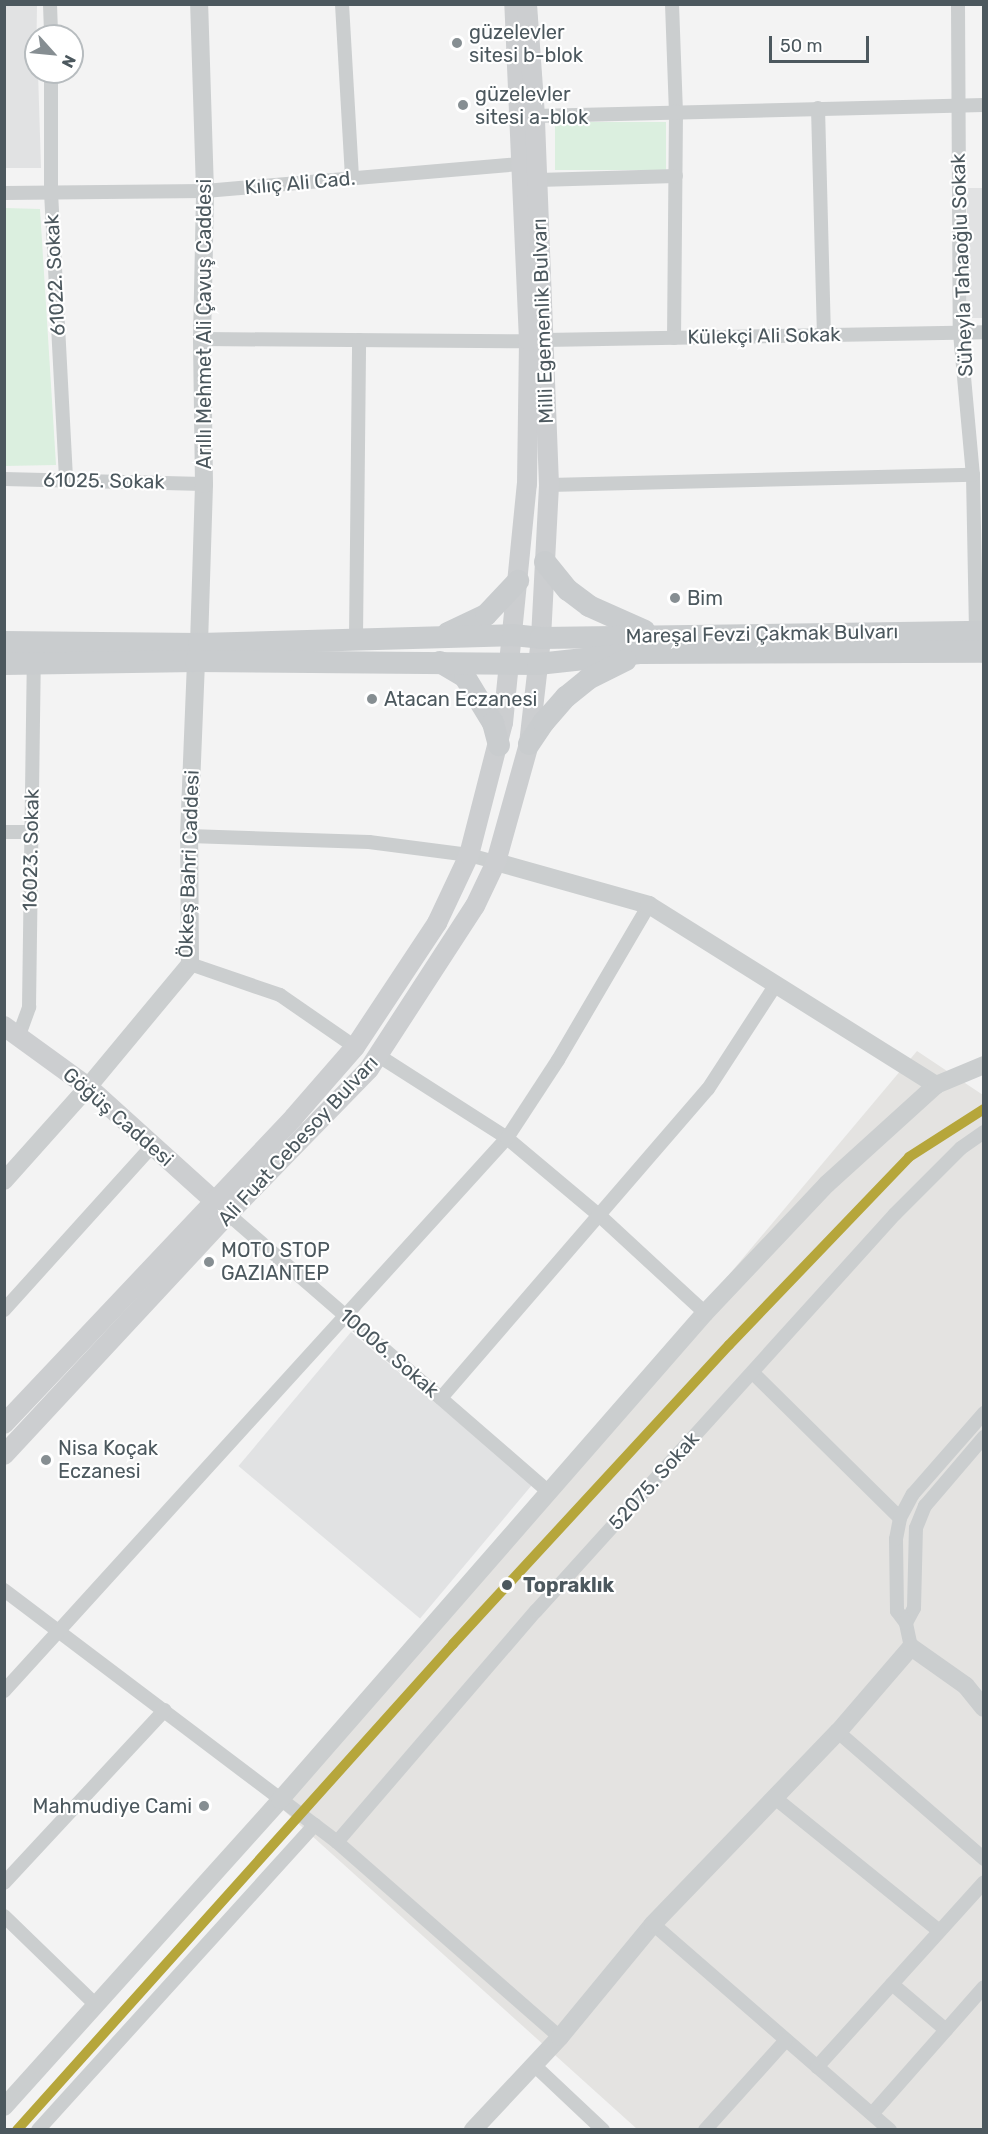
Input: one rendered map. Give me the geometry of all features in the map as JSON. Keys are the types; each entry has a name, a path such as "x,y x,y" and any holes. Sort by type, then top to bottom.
{"main road":[{"name":"Milli Egemenlik Bulvarı","path":"514,4 523,164 549,485 541,638"},
{"name":"Milli Egemenlik Bulvarı","path":"221,1208 356,1047 437,923 469,855 498,745 513,635 527,484 536,341 538,180 527,4"},
{"path":"545,562 568,590 646,644"},
{"path":"441,637 486,615 518,581"},
{"name":"Mareşal Fevzi Çakmak Bulvarı","path":"198,652 356,638 513,635 646,644"},
{"name":"Ali Fuat Cebesoy Bulvarı","path":"4,1455 221,1208 357,1084 380,1056 475,906 496,862 529,744 541,638"},
{"path":"4,642 438,662 538,664 646,644 981,639"},
{"path":"529,744 544,722 588,679 646,644"},
{"path":"4,664 198,652"},
{"path":"438,662 465,677 493,723 498,745"},
{"name":"Göğüş Caddesi","path":"12,1030 88,1087 221,1208"},
{"path":"4,1424 221,1208"}],"street":[{"path":"50,4 51,24"},
{"name":"Arıllı Mehmet Ali Çavuş Caddesi","path":"198,652 204,484 202,339 205,191 200,4"},
{"path":"342,4 352,178"},
{"path":"672,4 676,111 675,338"},
{"name":"Süheyla Tahaoğlu Sokak","path":"958,4 960,333 973,475 981,639"},
{"name":"61022. Sokak","path":"51,84 51,192 66,479"},
{"path":"535,116 984,105"},
{"path":"818,108 824,335"},
{"name":"Kılıç Ali Cad.","path":"4,193 205,191 523,164"},
{"path":"538,180 676,176"},
{"name":"Külekçi Ali Sokak","path":"202,339 536,341 984,332"},
{"path":"356,638 359,340"},
{"path":"549,485 973,475"},
{"name":"61025. Sokak","path":"4,479 204,484"},
{"name":"Ökkeş Bahri Caddesi","path":"4,1181 88,1087 190,964 189,836 198,652"},
{"name":"16023. Sokak","path":"12,1030 29,1007 34,663"},
{"path":"4,832 32,832"},
{"path":"189,836 369,842 469,855 649,905 936,1085"},
{"path":"4,1690 61,1631 344,1314 507,1138 558,1060 649,905"},
{"path":"190,964 280,995 356,1047"},
{"path":"441,1398 708,1089 775,986"},
{"path":"380,1056 507,1138 600,1216 705,1313"},
{"path":"7,2101 280,1800 705,1313 827,1184 936,1085 984,1065"},
{"name":"52075. Sokak","path":"337,1842 536,1611 895,1214 961,1148 984,1132"},
{"path":"4,1310 153,1145"},
{"name":"10006. Sokak","path":"221,1208 550,1493"},
{"path":"753,1373 900,1518"},
{"path":"984,1413 913,1494 900,1518 896,1539 897,1611 906,1623 911,1647 966,1686 984,1693"},
{"path":"906,1623 914,1608 916,1528 925,1506 984,1437"},
{"path":"4,1590 337,1842 560,2037"},
{"path":"473,2130 560,2037 653,1924 838,1732 911,1647"},
{"path":"966,1686 984,1708"},
{"path":"4,1883 165,1710"},
{"path":"838,1732 984,1859"},
{"path":"775,1798 939,1931"},
{"path":"38,2130 315,1825"},
{"path":"817,2067 984,1882"},
{"path":"4,1916 96,2005"},
{"path":"653,1924 872,2114 885,2128"},
{"path":"892,1984 946,2030"},
{"path":"872,2114 984,1987"},
{"path":"705,2130 786,2040"},
{"path":"534,2065 603,2130"}],"shaded area":[{"path":"5,4 37,5 37,24 24,24 24,84 38,84 41,168 5,168"},
{"path":"967,188 983,188 983,318 967,318"},
{"path":"917,1051 983,1095 983,2129 637,2129 281,1808"},
{"path":"351,1332 533,1484 420,1618 239,1466"}],"green space":[{"path":"555,122 666,122 666,170 555,170"},
{"path":"5,208 40,209 56,465 5,466"}],"transit line":[{"path":"17,2130 453,1644 729,1345 909,1157 984,1109"}],"place":[{"name":"güzelevler sitesi b-blok","path":"457,43"},
{"name":"güzelevler sitesi a-blok","path":"463,105"},
{"name":"Bim","path":"675,598"},
{"name":"Atacan Eczanesi","path":"372,699"},
{"name":"MOTO STOP GAZIANTEP","path":"209,1262"},
{"name":"Nisa Koçak Eczanesi","path":"46,1460"},
{"name":"Topraklık","path":"507,1585"},
{"name":"Mahmudiye Cami","path":"204,1806"}]}
